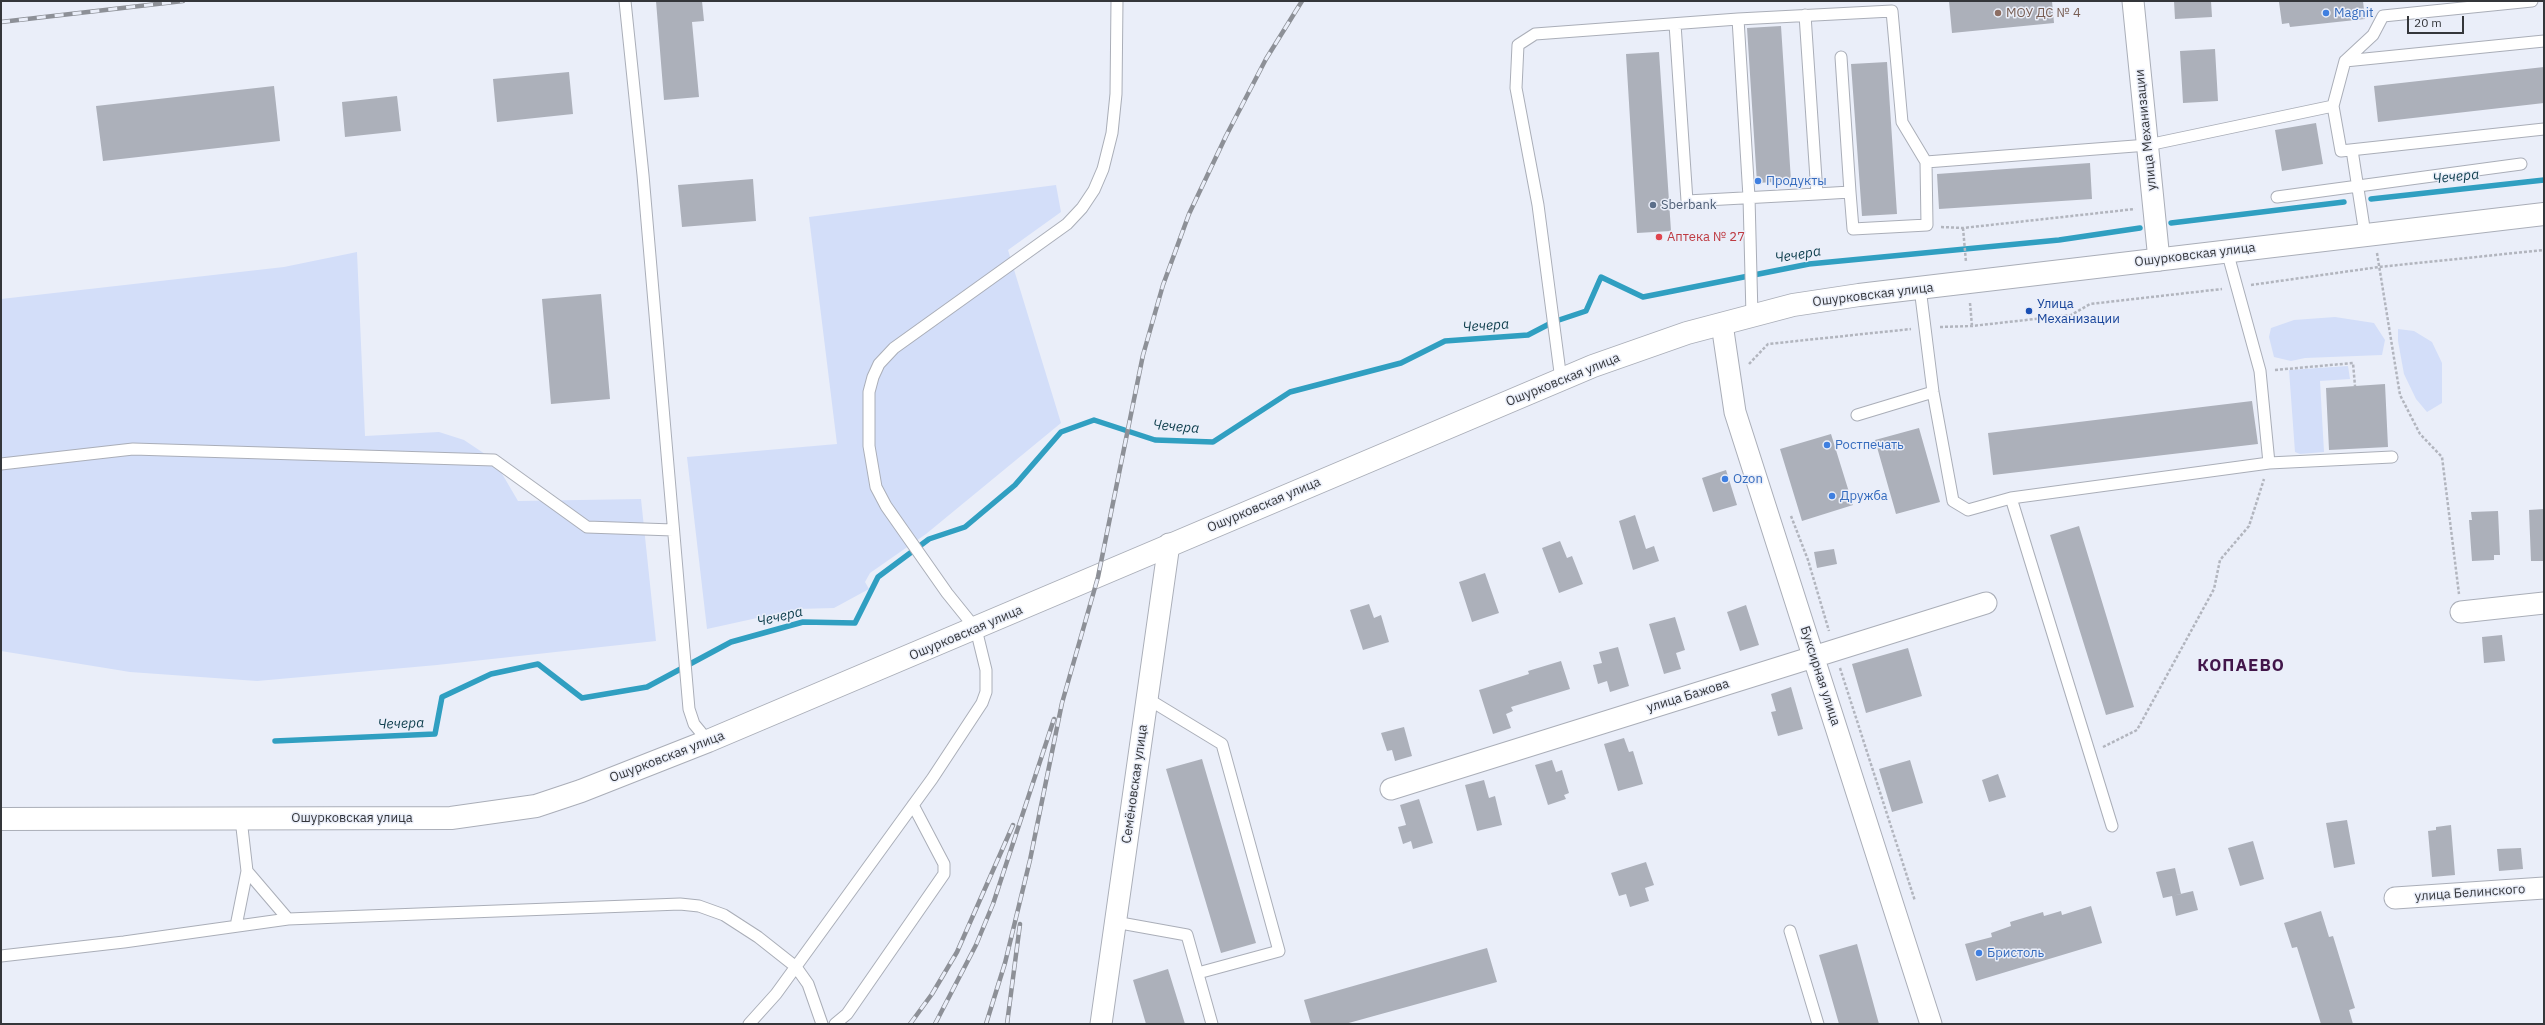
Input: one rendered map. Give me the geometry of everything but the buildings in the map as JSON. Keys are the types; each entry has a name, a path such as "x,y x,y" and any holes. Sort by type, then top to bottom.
{"street":[{"name":"улица Механизации","path":"2133,1 2159,260"},
{"name":"Ошурковская улица","path":"1,819 451,818 493,814 536,806 581,791 708,741 976,629 1170,544 1560,380 1687,333 1793,305 1920,288 2544,214"},
{"name":"Буксирная улица","path":"1722,324 1735,412 1931,1024"},
{"name":"Семёновская улица","path":"1101,1024 1170,544"},
{"name":"улица Бажова","path":"1391,789 1986,603"},
{"path":"2461,612 2544,603"},
{"name":"улица Белинского","path":"2396,898 2544,888"}],"lane":[{"path":"625,1 643,174 689,709 694,724 708,741"},
{"path":"750,1024 776,994 913,805 982,703 986,692 986,670 976,629 942,587 886,506 876,487 869,446 869,392 879,364 894,348 1067,224 1082,208 1094,190 1103,169 1112,133 1116,94 1117,1"},
{"path":"2532,1 2383,16 2373,35 2345,61 2333,106 2341,151 2544,129"},
{"path":"1560,380 1538,204 1516,88 1518,45 1535,34 1738,18 1892,11 1902,122 1926,162 1927,225 1853,229 1842,57"},
{"path":"1805,15 1818,194"},
{"path":"1738,18 1749,198 1752,316"},
{"path":"1675,24 1687,201 1850,192"},
{"path":"2345,61 2544,41"},
{"path":"1926,162 2148,145 2333,106"},
{"path":"2352,150 2357,186 2369,234"},
{"path":"2278,197 2521,164"},
{"path":"2227,251 2260,371 2269,463"},
{"path":"1920,288 1933,392 1953,501 1968,510 2011,498 2269,463 2392,457"},
{"path":"1857,415 1933,392"},
{"path":"1,464 133,449 494,460 588,527 673,530"},
{"path":"2011,498 2112,826"},
{"path":"1148,699 1222,744 1279,951 1198,973"},
{"path":"835,1024 847,1014 944,874 944,864 913,805"},
{"path":"236,926 247,871 241,819"},
{"path":"247,871 288,919"},
{"path":"1,956 124,942 288,919 680,904 699,906 724,915 758,936 796,967 808,984 822,1024"},
{"path":"1115,922 1187,935 1212,1024"},
{"path":"1790,931 1818,1024"}],"path":[{"path":"1927,225 1963,228 2154,206"},
{"path":"1963,228 1966,256"},
{"path":"2369,234 2379,267 2400,395 2420,434 2442,457 2461,612"},
{"path":"1749,371 1749,364 1768,344 1925,328 1972,326 2071,315 2090,304 2236,287 2379,267 2544,250"},
{"path":"2260,371 2353,363 2354,386"},
{"path":"2090,754 2137,730 2214,589 2220,560 2249,526 2269,463"},
{"path":"1789,511 1808,560 1834,650 1915,901"}],"shaded area":[{"path":"1056,185 1061,212 1008,250 1061,423 926,534 870,573 865,582 869,589 834,608 798,609 707,629 687,457 837,444 809,217"},
{"path":"357,252 365,436 439,432 464,440 494,460 518,501 641,499 656,641 437,665 257,681 130,672 1,651 1,299 284,267"},
{"path":"2335,317 2374,323 2385,340 2382,355 2305,358 2291,361 2274,357 2269,337 2271,328 2294,320"},
{"path":"2398,329 2414,331 2432,342 2442,363 2442,403 2427,412 2416,399 2404,374 2398,341"},
{"path":"2348,366 2350,379 2320,381 2324,452 2300,454 2295,452 2289,370"}],"waterway":[{"name":"Чечера","path":"2371,199 2544,180"},
{"name":"Чечера","path":"2171,223 2344,202"},
{"name":"Чечера","path":"275,741 435,734 442,697 491,674 538,664 582,698 647,687 731,642 803,622 855,623 878,577 929,539 965,527 1015,485 1061,432 1094,420 1155,440 1213,442 1290,392 1401,363 1445,341 1528,335 1553,322 1586,311 1601,277 1643,297 1809,264 2059,240 2140,228"}],"railway":[{"path":"1,22 183,1"},
{"path":"986,1024 1005,963 1030,860 1062,703 1098,577 1143,355 1163,285 1189,214 1226,136 1266,59 1302,1"},
{"path":"935,1024 976,945 993,904 1054,719"},
{"path":"910,1024 932,994 957,952 1013,825"},
{"path":"1007,1024 1020,924"}],"place":[{"name":"МОУ ДС № 4","path":"1998,13"},
{"name":"Magnit","path":"2326,13"},
{"name":"Продукты","path":"1758,181"},
{"name":"Sberbank","path":"1653,205"},
{"name":"Аптека № 27","path":"1659,237"},
{"name":"Улица Механизации","path":"2029,311"},
{"name":"Ростпечать","path":"1827,445"},
{"name":"Ozon","path":"1725,479"},
{"name":"Дружба","path":"1832,496"},
{"name":"Бристоль","path":"1979,953"}],"district":[{"name":"КОПАЕВО","path":"2241,666"}]}
